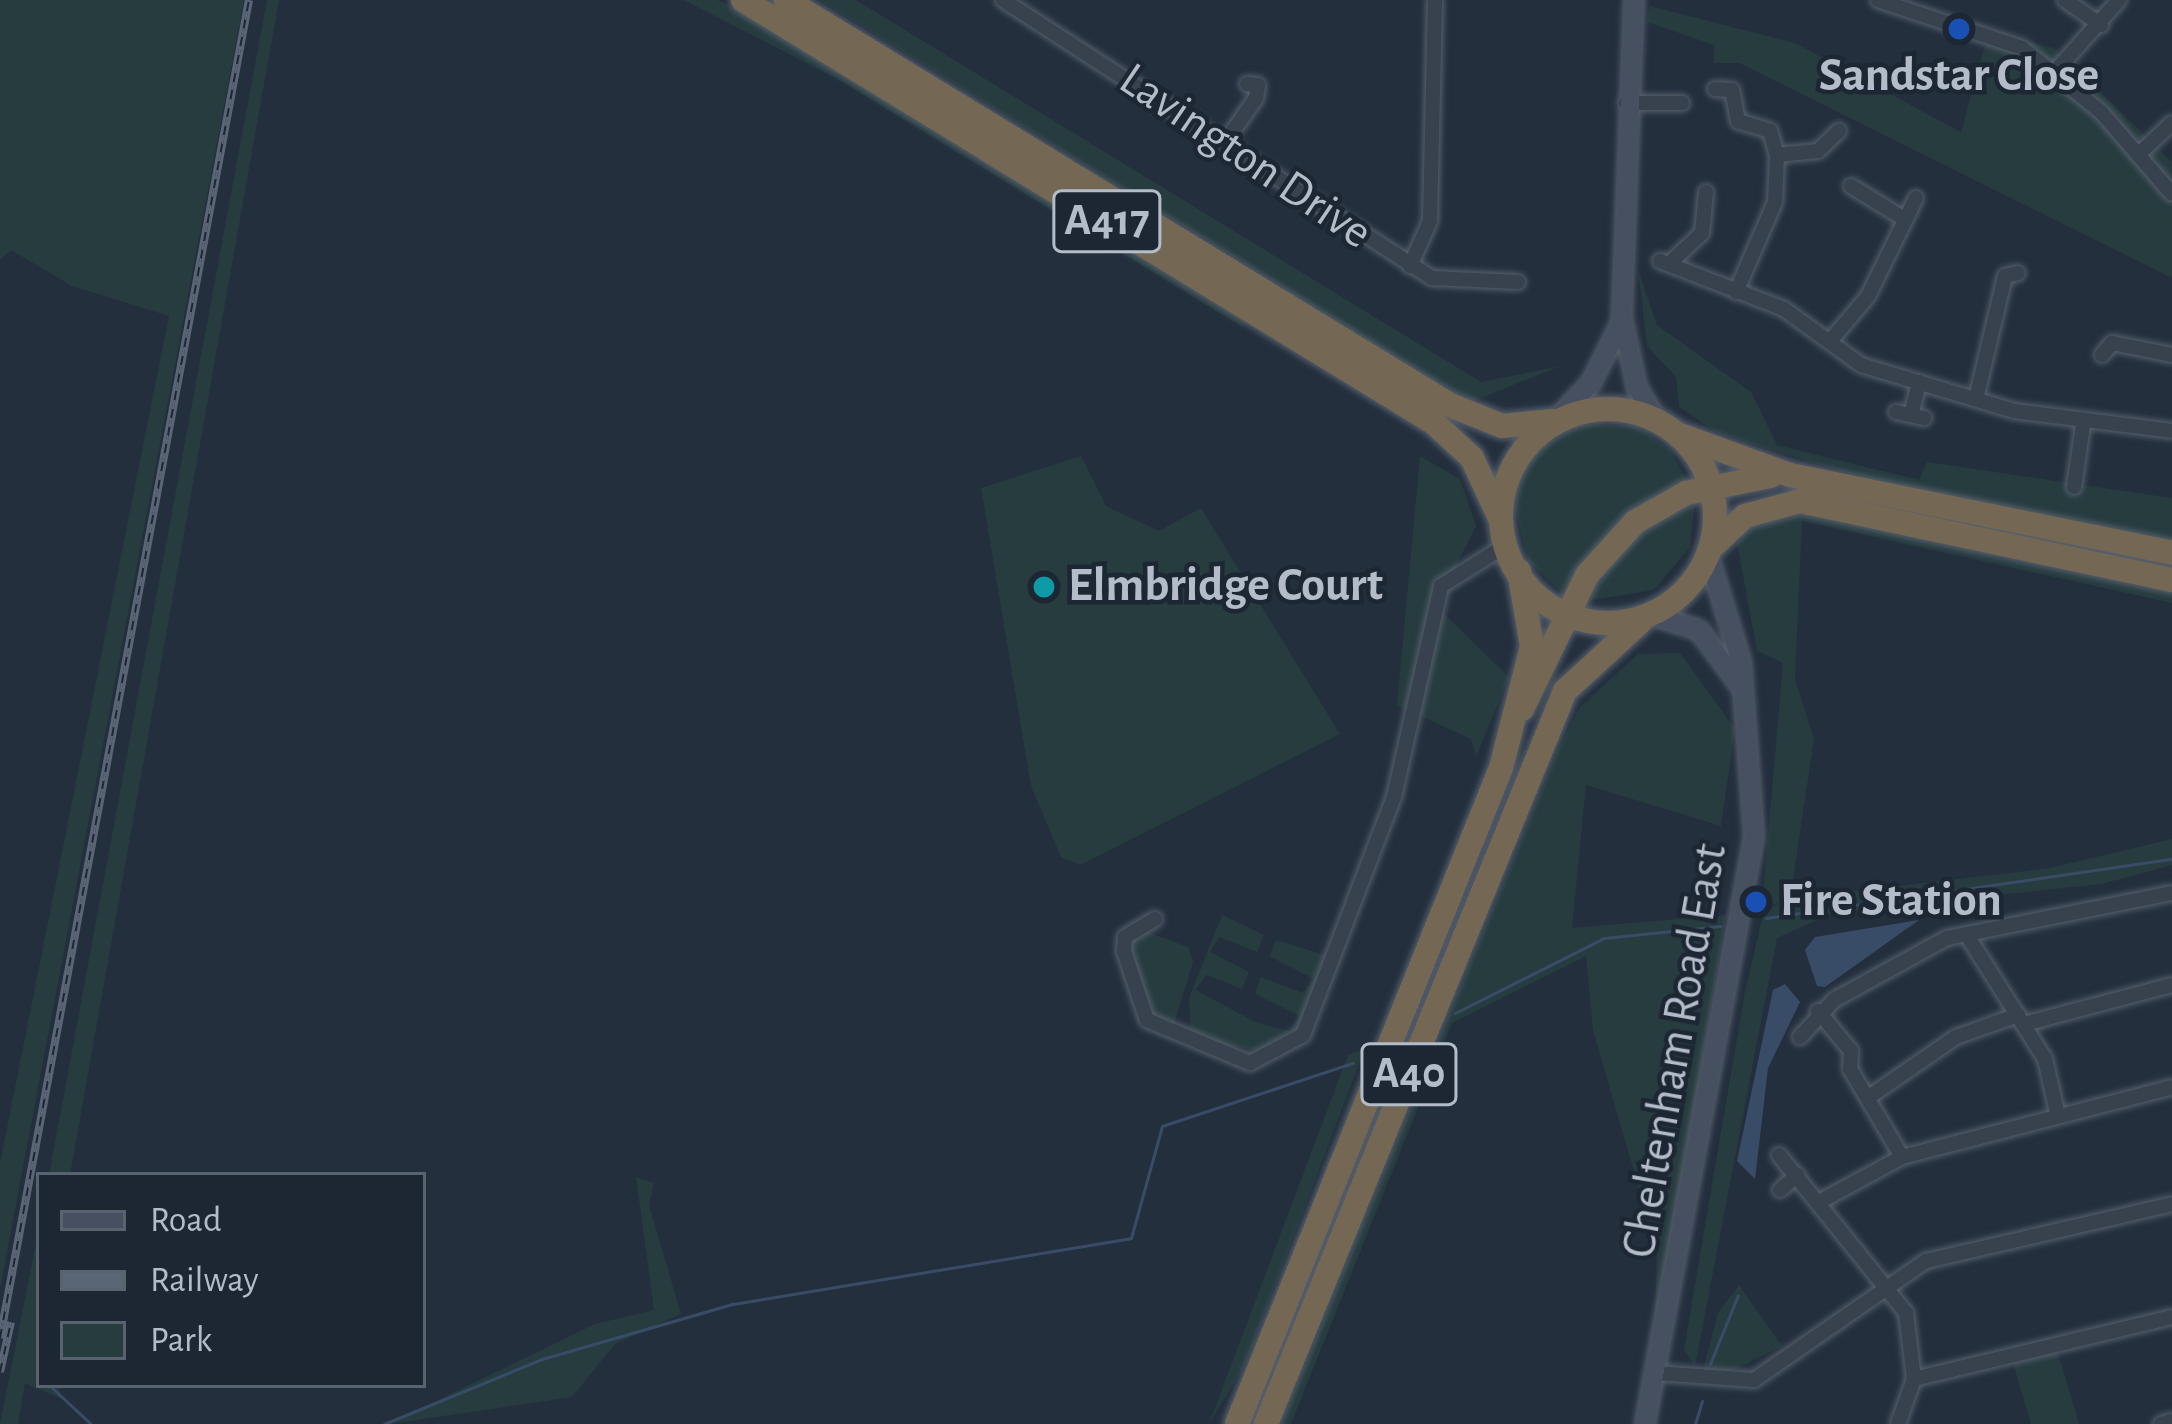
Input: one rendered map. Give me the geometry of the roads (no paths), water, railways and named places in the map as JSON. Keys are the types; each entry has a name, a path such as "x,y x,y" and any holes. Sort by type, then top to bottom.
{"highway":[{"name":"A417","path":"743,0 1434,422 1472,458 1500,518"},
{"name":"A417","path":"786,0 1450,405 1502,426 1556,419"},
{"name":"A40","path":"1512,724 1532,646 1519,571 1500,518 1514,462 1556,419 1599,409 1666,426 1790,475 2172,553"},
{"path":"1666,426 1707,486 1712,551"},
{"name":"A40","path":"1237,1424 1512,724 1566,612 1634,522 1707,486 1790,475"},
{"name":"A40","path":"1266,1424 1564,692 1647,619 1744,516 1800,501 2172,580"},
{"name":"A40","path":"1519,571 1566,612"},
{"path":"1566,612 1647,619"}],"main road":[{"path":"1634,0 1626,103 1622,319 1636,388 1666,426"},
{"path":"1556,419 1591,383 1622,319"},
{"name":"Cheltenham Road East","path":"1645,1424 1754,837 1742,688 1712,551"},
{"path":"1647,619 1699,630 1742,688"}],"street":[{"name":"Lavington Drive","path":"1004,0 1410,266 1443,281 1498,289 1518,282"},
{"path":"1410,266 1430,221 1435,0"},
{"path":"1879,0 1989,30 2053,74 2139,154 2172,194"},
{"path":"2065,0 2101,25"},
{"path":"2053,74 2122,2"},
{"path":"1224,144 1258,85"},
{"path":"1715,88 1732,90 1738,121 1770,131 1777,155 1775,202 1736,292"},
{"path":"1626,103 1673,98"},
{"path":"2139,154 2172,123"},
{"path":"1777,155 1817,151 1839,131"},
{"path":"1852,186 1901,217"},
{"path":"1706,192 1702,233 1665,262 1831,340 1862,365 2083,425 2172,431"},
{"path":"1831,340 1868,296 1901,217 1916,198"},
{"path":"1976,399 2008,270"},
{"path":"2108,342 2172,355"},
{"path":"1910,415 1919,382"},
{"path":"2074,487 2068,465 2083,425"},
{"path":"1155,919 1125,937 1124,951 1148,1020 1250,1063 1303,1035 1394,797 1441,586 1506,545"},
{"path":"1800,1037 1818,1011 1947,938 1970,940 2013,919 2172,892"},
{"path":"1970,940 2021,1020 2057,1112"},
{"path":"1869,1097 1956,1037 2172,986"},
{"path":"1818,1011 1902,1157"},
{"path":"1821,1201 1902,1157 2057,1112 2172,1087"},
{"path":"1779,1154 1889,1281 1913,1333 1914,1378 1898,1424"},
{"path":"1780,1190 1796,1175"},
{"path":"1655,1373 1754,1380 1889,1281 2064,1221 2172,1204"},
{"path":"1914,1378 2172,1316"},
{"path":"2162,1424 2172,1421"}],"water":[{"path":"1919,920 1825,987 1817,986 1805,950 1815,937"},
{"path":"1785,984 1800,1002 1768,1068 1755,1179 1737,1161 1773,990"}],"waterway":[{"path":"1766,918 2172,859"},
{"path":"1455,1013 1604,938 1720,926"},
{"path":"384,1424 542,1359 733,1304 1131,1238 1162,1126 1353,1063"},
{"path":"1710,1364 1738,1295"},
{"path":"52,1388 91,1424"},
{"path":"1695,1424 1702,1401"}],"railway":[{"path":"0,1338 249,0"},
{"path":"0,1372 11,1322"}],"place":[{"name":"Sandstar Close","path":"1959,29"},
{"name":"Elmbridge Court","path":"1044,587"},
{"name":"Fire Station","path":"1756,902"}]}
